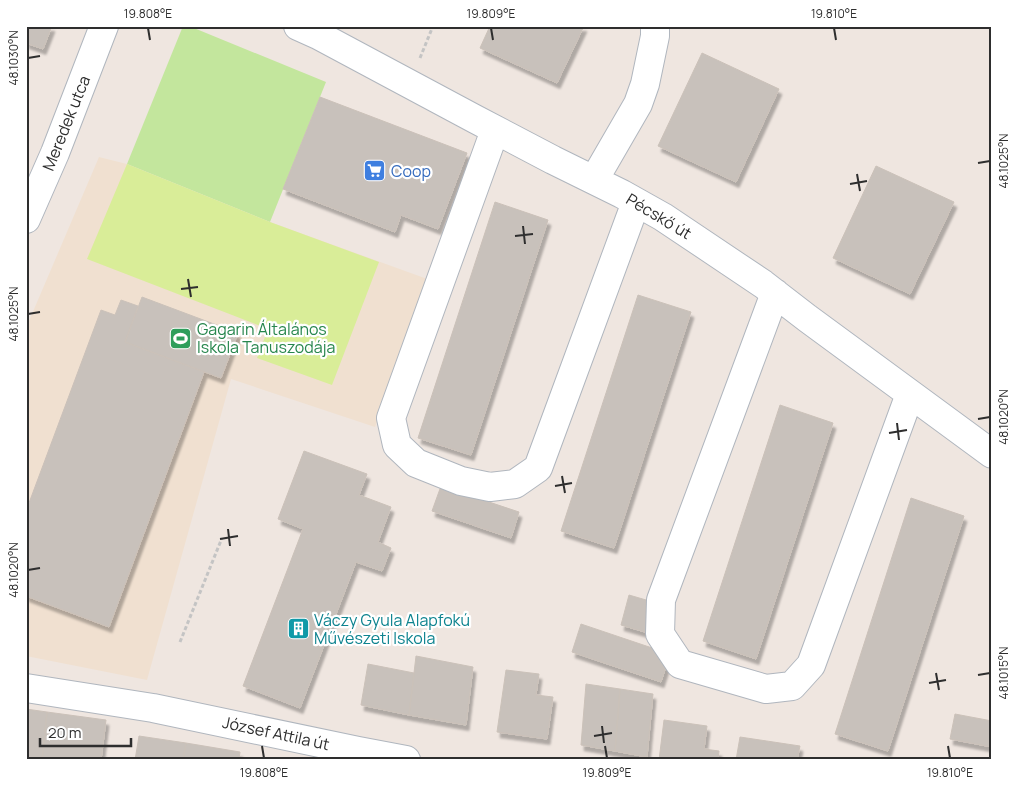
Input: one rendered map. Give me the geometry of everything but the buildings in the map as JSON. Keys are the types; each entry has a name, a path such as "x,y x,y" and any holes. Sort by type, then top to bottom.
{"street":[{"name":"Meredek utca","path":"26,219 55,153 104,26"},
{"name":"Pécskő út","path":"298,26 663,217 775,293 992,454"},
{"path":"594,180 638,104 646,84 655,36 655,26"},
{"path":"495,130 391,418 397,445 416,463 461,481 490,487 515,484 538,468 636,202"},
{"path":"775,293 660,600 660,634 680,664 766,689 792,686 812,665 910,394"},
{"name":"József Attila út","path":"26,688 153,708 406,760"}],"path":[{"path":"180,642 222,538"}],"shaded area":[{"path":"99,157 127,164 270,222 430,280 375,427 231,379 147,680 26,656 26,328"}],"green space":[{"path":"183,26 189,26 326,82 270,222 127,164"},
{"path":"127,164 270,222 379,262 332,385 257,358 268,329 87,259"}],"place":[{"name":"Coop","path":"375,171"},
{"name":"Gagarin Általános Iskola Tanuszodája","path":"181,338"},
{"name":"Váczy Gyula Alapfokú Művészeti Iskola","path":"298,629"}]}
